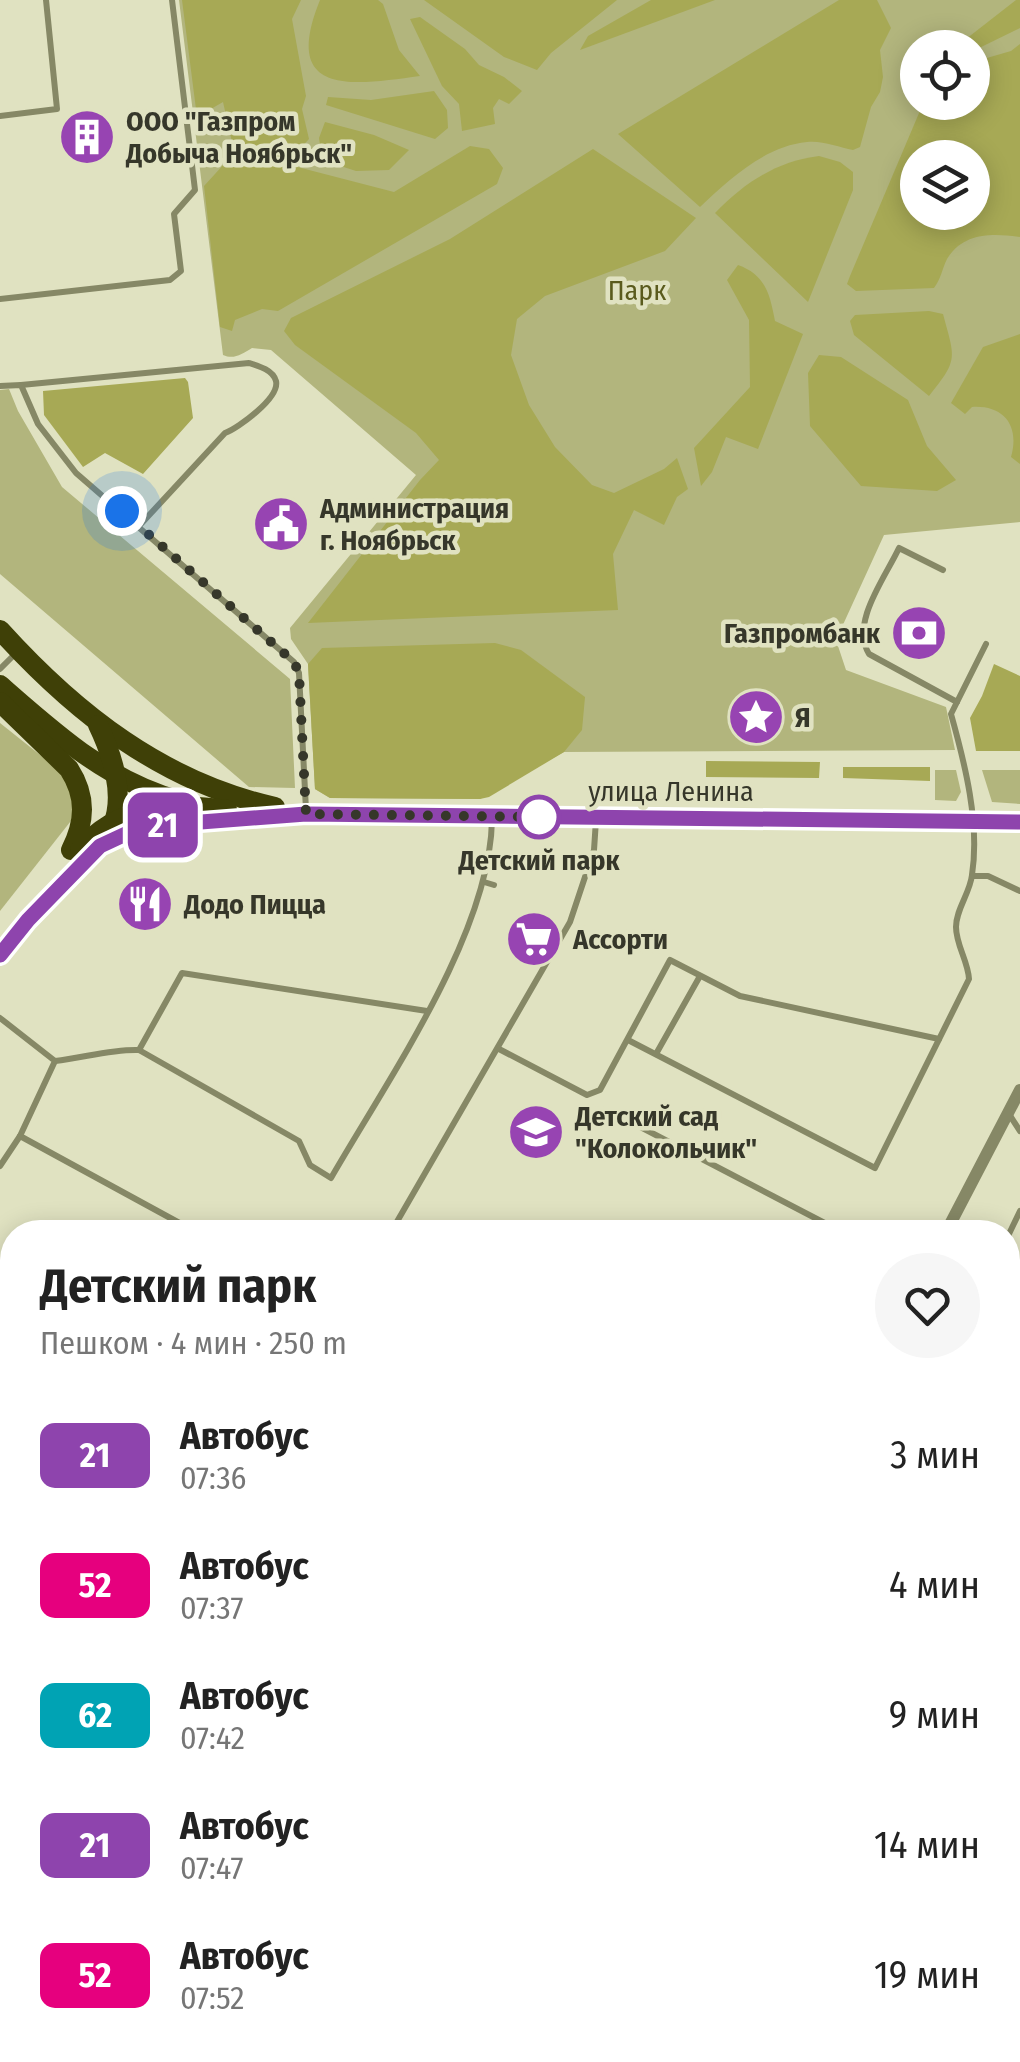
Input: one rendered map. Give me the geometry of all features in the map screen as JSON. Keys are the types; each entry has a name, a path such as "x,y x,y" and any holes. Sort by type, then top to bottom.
{"main road":[{"path":"0,630 94,719 174,773 228,795 306,814"},
{"path":"0,685 77,752 115,776 192,805"},
{"path":"0,702 69,770 81,794 80,832 55,882"},
{"path":"94,719 106,742 115,776 116,820 100,846"},
{"name":"улица Ленина","path":"0,955 89,838 116,820 162,806 192,805 261,815"},
{"name":"улица Ленина","path":"28,920 100,846 148,828 261,815 1020,822"}],"street":[{"path":"952,1220 1020,1090"}],"lane":[{"path":"0,116 57,109 46,0"},
{"path":"0,298 170,280 181,272 174,214 195,190 172,0"},
{"path":"0,386 249,363 270,373 276,381 275,390 243,426 225,433 140,525"},
{"path":"20,384 38,424 62,458 294,662 299,673 306,814"},
{"path":"943,570 899,548 861,627 863,644 870,654 958,702"},
{"path":"628,1040 875,1168 969,979 956,922 972,876 970,789 952,714 986,644"},
{"path":"0,668 19,650"},
{"path":"0,1018 55,1061 92,1058 115,1049 139,1050 299,1141 310,1164 331,1178 427,1010 460,943 484,882 492,848 492,817"},
{"path":"399,1220 570,922 572,905 594,850 596,818"},
{"path":"972,876 988,876 1020,891"},
{"path":"484,882 494,885"},
{"path":"499,1049 587,1095 600,1090 670,960 740,996 940,1039"},
{"path":"139,1050 182,973 427,1010"},
{"path":"656,1054 700,976"},
{"path":"0,1166 20,1136 55,1061"},
{"path":"1008,1113 1020,1131"},
{"path":"628,1120 819,1220"},
{"path":"20,1136 174,1220"}],"green space":[{"name":"Парк","path":"179,0 1020,0 1020,522 884,535 836,640 846,670 946,707 955,750 564,752 480,799 330,798 315,789 308,664 291,639 290,628 416,475 271,350 252,348 234,357 223,355"},
{"path":"9,389 62,487 290,679 295,788 249,787 0,574 0,390"},
{"path":"0,723 64,774 74,794 74,817 0,911"},
{"path":"935,770 956,770 961,792 956,801 935,800"},
{"path":"982,770 1020,770 1020,804 992,802"}],"shaded area":[{"path":"182,0 301,0 292,19 306,96 302,109 309,139 292,157 232,142 223,102 197,117"},
{"path":"320,0 378,0 383,4 399,50 420,76 349,82 330,78 317,69 309,54 310,32"},
{"path":"424,0 617,0 551,53 537,70 504,57"},
{"path":"651,0 715,0 580,50 588,36"},
{"path":"839,0 877,0 891,28 880,50 880,92 871,107 860,147 853,150 812,142 776,150 735,176 700,207 618,134"},
{"path":"1020,0 1020,28 990,43 990,30 978,30"},
{"path":"420,17 465,49 479,65 522,91 509,104 499,99 493,108 495,124 462,131 459,104 442,86 410,19"},
{"path":"1020,44 1020,237 979,236 961,244 947,259 934,288 856,291 847,284 900,158 900,230 990,230 990,140 908,140 916,120 990,120 990,57"},
{"path":"434,91 447,110 448,128 435,139 326,105 328,97 371,100"},
{"path":"325,122 374,135 409,150 389,170 356,171 322,160 319,138"},
{"path":"470,146 489,149 503,168 497,184 278,311 262,309 235,320 232,331 220,327 204,186 236,151 394,192"},
{"path":"593,149 696,218 665,251 545,296 517,319 511,355 529,405 555,447 592,485 614,493 664,469 677,458 688,489 677,497 664,525 634,510 613,554 618,610 308,623 439,460 416,433 295,345 284,331 291,318 450,239"},
{"path":"819,156 840,162 853,172 853,190 808,302 715,213 762,175"},
{"path":"738,265 761,280 775,321 803,334 758,449 726,437 712,472 701,486 694,448 750,387 749,320 727,280"},
{"path":"929,311 943,314 952,358 946,374 929,396 854,335 850,321 855,315"},
{"path":"1020,334 1020,464 1011,457 1011,427 1001,414 972,407 965,414 951,403 983,347"},
{"path":"819,355 841,357 908,400 927,446 956,480 937,491 861,486 810,426 808,373"},
{"path":"185,378 193,418 143,474 105,453 83,467 44,415 43,391"},
{"path":"495,643 521,650 585,697 582,730 564,752 480,799 330,798 315,789 308,664 322,648"},
{"path":"994,664 1020,676 1020,751 976,751 970,718"},
{"path":"746,703 774,713 767,731 739,721"},
{"path":"706,761 820,762 819,778 706,777"},
{"path":"843,767 930,767 930,781 843,778"}],"bus line":[{"name":"21","path":"0,955 28,920 100,846 130,832 162,825 306,814 1020,822"}],"place":[{"name":"ООО \"Газпром Добыча Ноябрьск\"","path":"87,137"},
{"name":"Администрация г. Ноябрьск","path":"281,524"},
{"name":"Газпромбанк","path":"919,633"},
{"name":"Я","path":"756,717"},
{"name":"Детский парк","path":"539,817"},
{"name":"Додо Пицца","path":"145,904"},
{"name":"Ассорти","path":"534,939"},
{"name":"Детский сад \"Колокольчик\"","path":"536,1132"}],"route":[{"path":"122,511 294,662 299,673 306,814 539,817"}]}
